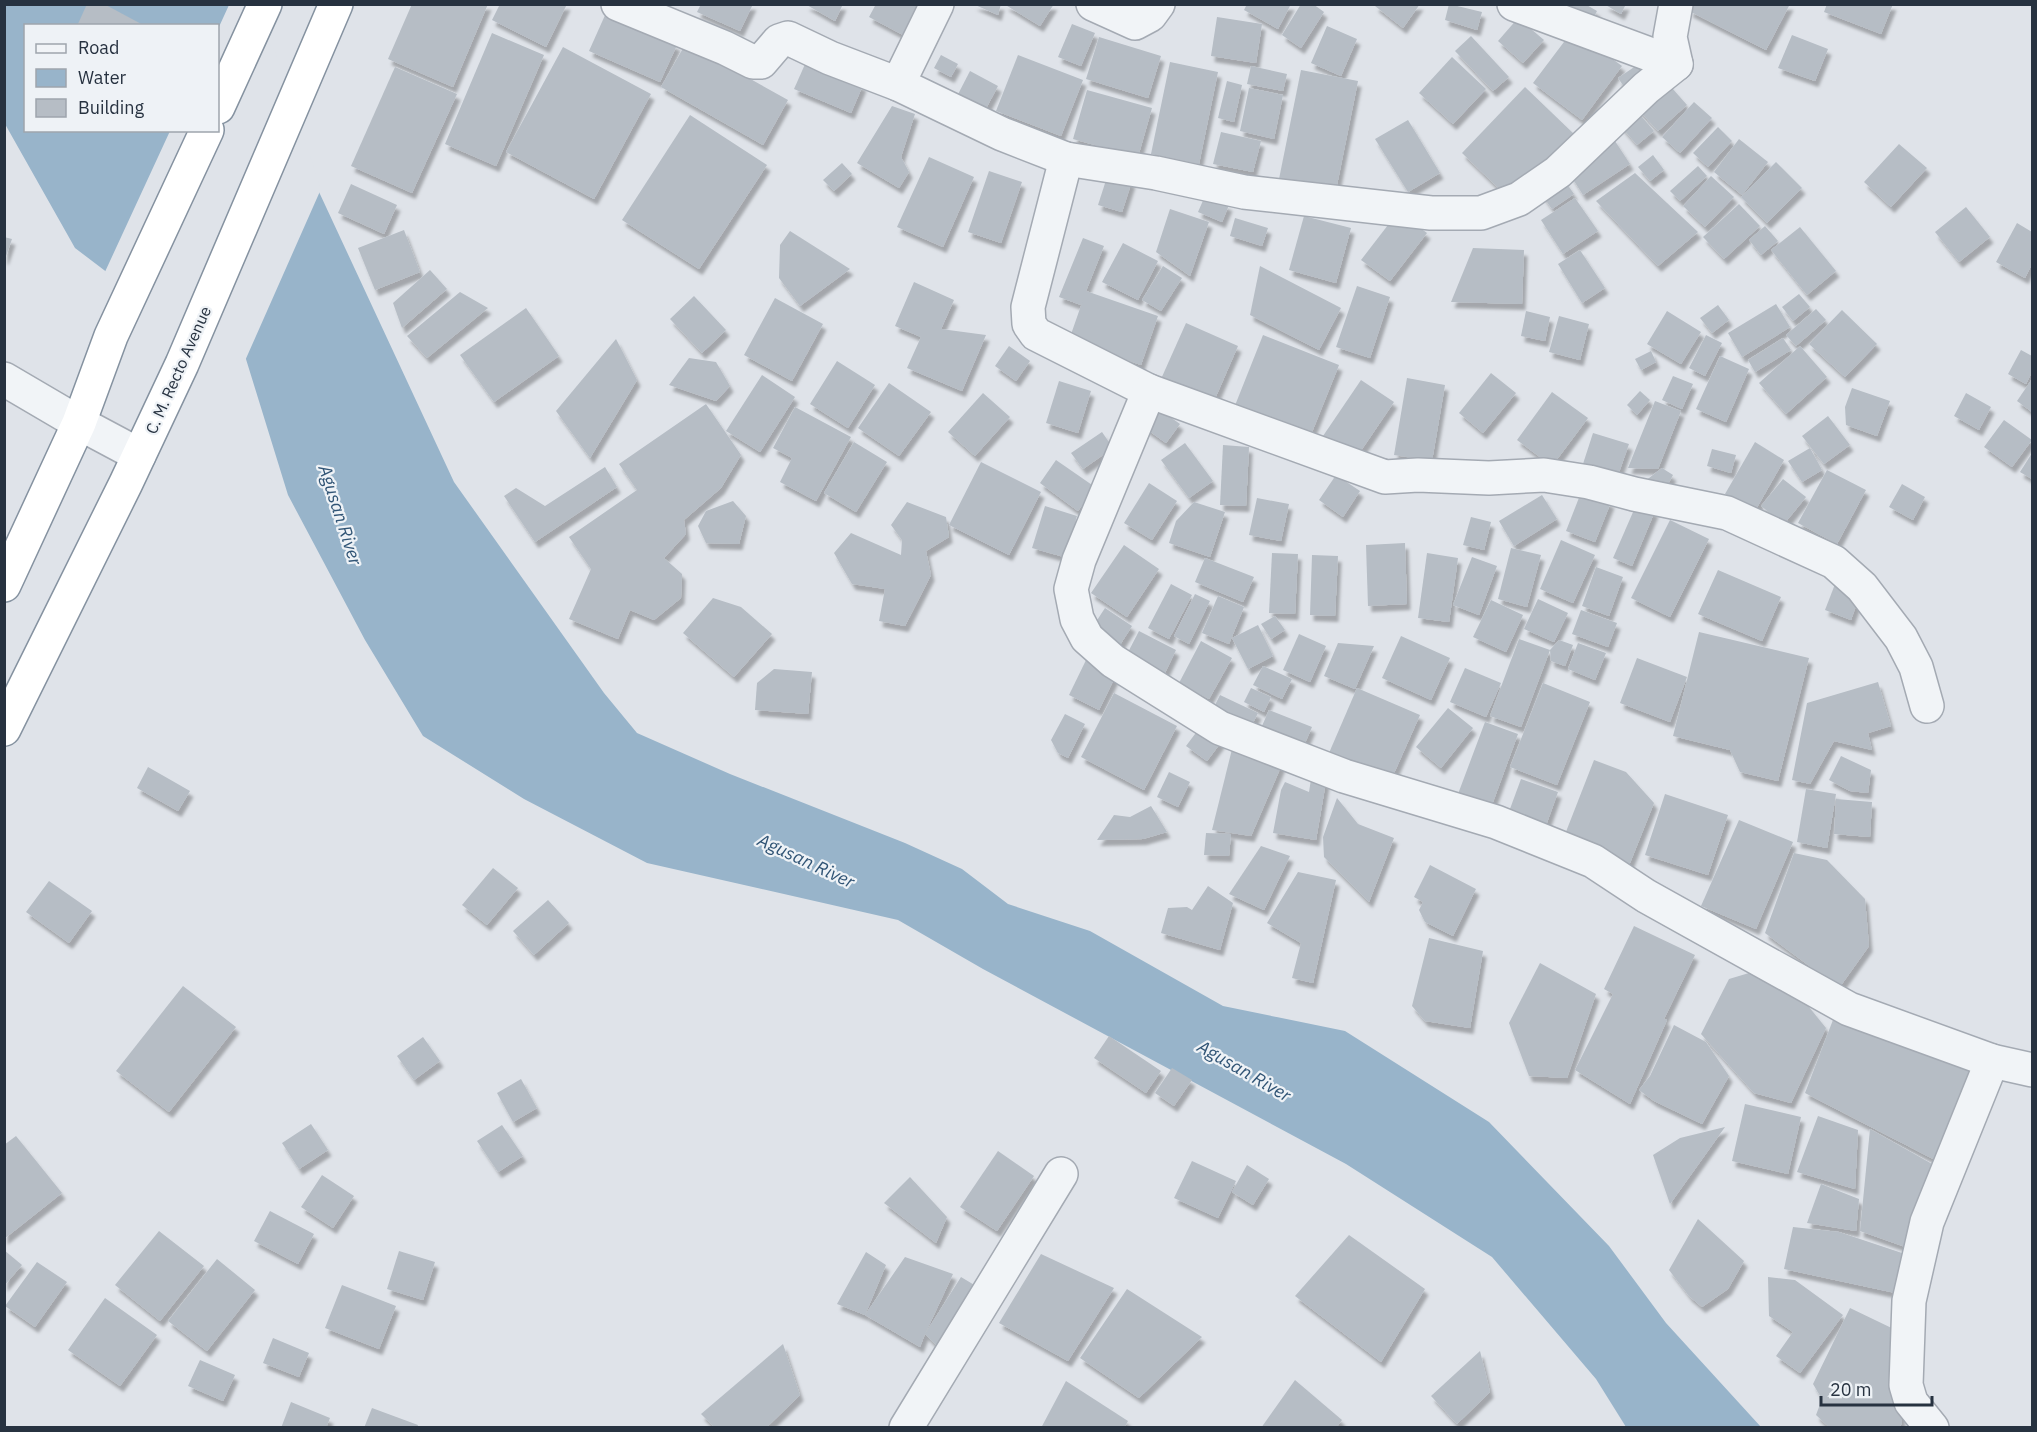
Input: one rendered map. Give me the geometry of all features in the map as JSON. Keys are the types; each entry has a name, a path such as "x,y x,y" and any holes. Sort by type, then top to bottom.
{"highway":[{"path":"219,105 265,4"},
{"name":"C. M. Recto Avenue","path":"4,729 182,364 335,8"},
{"path":"4,585 79,423 111,336 206,132"}],"street":[{"path":"618,4 725,48 753,62 761,62 779,41 788,38 830,58 898,84 1002,134 1066,159 1156,172 1244,192 1431,213 1481,213 1519,199 1549,179 1676,64"},
{"path":"898,84 937,4"},
{"path":"1093,4 1135,23 1150,15 1158,4"},
{"path":"1514,4 1676,64"},
{"path":"1676,4 1670,37 1676,64"},
{"path":"1066,159 1028,307 1029,324 1036,334 1149,391 1385,477 1418,475 1489,478 1544,475 1588,482 1727,513 1834,562 1862,587 1901,638 1916,667 1927,706"},
{"path":"4,379 79,423 139,454"},
{"path":"1149,391 1079,560 1071,589 1077,619 1087,638 1113,662 1220,728 1344,776 1496,822 1593,861 1646,896 1848,1009 1992,1061 2032,1070"},
{"path":"1932,1428 1911,1402 1906,1385 1909,1301 1927,1222 1992,1061"},
{"path":"910,1426 1060,1174"}],"water":[{"name":"Agusan River","path":"4,5 232,5 454,482 604,693 637,733 730,774 905,843 962,869 1008,904 1090,931 1223,1006 1345,1031 1489,1122 1609,1246 1666,1323 1761,1427 1626,1427 1596,1379 1492,1257 1346,1164 983,969 898,920 647,863 524,799 423,736 365,640 288,495 241,343 154,308 75,248 5,124"}],"pier":[{"path":"235,4 274,49 321,189 244,363 238,345 153,311 104,274 170,132 219,132 219,27 229,5"}],"building":[{"path":"87,4 104,4 141,24 78,24"},
{"path":"412,4 488,4 453,87 388,59"},
{"path":"500,4 567,4 546,47 492,20"},
{"path":"701,4 753,4 740,31 697,12"},
{"path":"805,4 843,4 835,21"},
{"path":"876,4 922,4 905,36 869,17"},
{"path":"973,4 1001,4 998,15"},
{"path":"1004,4 1054,4 1040,26"},
{"path":"1247,4 1291,4 1278,29 1244,10"},
{"path":"1301,4 1313,4 1324,12 1301,48 1282,35"},
{"path":"1376,4 1420,4 1403,28 1375,6"},
{"path":"1449,4 1482,12 1477,30 1445,20"},
{"path":"1568,4 1585,4 1597,11 1588,28 1563,14"},
{"path":"1604,4 1626,4 1621,14"},
{"path":"1693,4 1790,4 1766,50 1689,11"},
{"path":"1827,4 1893,4 1881,34 1824,12"},
{"path":"606,13 677,45 660,82 589,51"},
{"path":"1217,17 1262,24 1256,63 1211,56"},
{"path":"1518,18 1544,40 1523,63 1498,41"},
{"path":"1072,24 1095,33 1081,66 1058,57"},
{"path":"1327,26 1357,39 1341,76 1311,63"},
{"path":"1573,30 1622,66 1582,120 1533,83"},
{"path":"492,33 544,55 496,166 445,144"},
{"path":"1792,35 1828,49 1815,81 1778,68"},
{"path":"1471,36 1509,77 1493,91 1455,51"},
{"path":"1099,37 1161,56 1148,98 1086,79"},
{"path":"686,43 788,100 763,145 661,87"},
{"path":"563,47 651,94 594,199 506,152"},
{"path":"941,55 958,64 951,77 934,68"},
{"path":"1018,55 1083,80 1061,136 996,111"},
{"path":"1452,57 1486,89 1453,124 1419,93"},
{"path":"1649,57 1659,73 1629,94 1618,78"},
{"path":"806,62 863,85 851,113 794,89"},
{"path":"1170,62 1218,72 1199,164 1151,154"},
{"path":"1251,66 1287,74 1283,91 1247,84"},
{"path":"395,67 457,94 412,193 351,166"},
{"path":"1301,70 1358,81 1335,195 1278,184"},
{"path":"970,71 998,86 982,116 954,102"},
{"path":"1664,79 1687,105 1658,131 1635,106"},
{"path":"1227,81 1242,85 1234,122 1218,118"},
{"path":"1525,87 1575,135 1512,201 1462,153"},
{"path":"1249,88 1283,95 1274,139 1240,131"},
{"path":"1087,90 1152,108 1138,157 1073,139"},
{"path":"1694,102 1712,118 1680,153 1662,137"},
{"path":"892,106 915,114 901,157 909,172 899,188 857,163"},
{"path":"1636,110 1654,131 1637,145 1619,124"},
{"path":"690,115 767,165 699,269 622,220"},
{"path":"1408,120 1440,173 1408,192 1375,139"},
{"path":"1718,127 1732,141 1708,167 1693,153"},
{"path":"1221,132 1261,141 1253,172 1213,164"},
{"path":"1613,138 1630,164 1583,195 1566,168"},
{"path":"1739,139 1768,162 1742,195 1714,172"},
{"path":"1899,144 1927,168 1891,207 1864,182"},
{"path":"1653,155 1664,170 1650,181 1638,167"},
{"path":"929,157 974,177 943,247 897,227"},
{"path":"1776,162 1802,188 1767,223 1741,197"},
{"path":"842,163 852,174 834,191 823,180"},
{"path":"1698,166 1707,176 1680,201 1670,191"},
{"path":"989,171 1022,182 1001,243 968,232"},
{"path":"1635,173 1698,232 1658,266 1596,201"},
{"path":"1108,174 1132,181 1122,212 1098,205"},
{"path":"1711,176 1734,197 1705,227 1683,206"},
{"path":"1564,180 1574,194 1552,209 1542,195"},
{"path":"351,184 397,205 384,234 338,213"},
{"path":"1205,196 1229,205 1222,222 1198,212"},
{"path":"1575,198 1598,231 1563,254 1541,220"},
{"path":"1739,204 1760,226 1724,259 1703,237"},
{"path":"1966,207 1990,237 1959,262 1935,232"},
{"path":"1170,209 1209,222 1190,276 1156,252"},
{"path":"1398,212 1427,233 1390,281 1361,260"},
{"path":"1304,216 1351,228 1336,283 1289,270"},
{"path":"1235,218 1268,228 1262,246 1230,236"},
{"path":"2017,223 2032,232 2032,264 2025,278 1996,262"},
{"path":"1765,226 1778,241 1761,255 1749,240"},
{"path":"1800,227 1836,271 1807,295 1771,250"},
{"path":"404,230 420,272 375,290 358,248"},
{"path":"790,231 850,269 800,306 779,278 780,245"},
{"path":"4,237 12,239 5,259 4,259"},
{"path":"1083,238 1104,246 1086,291 1158,316 1141,365 1069,340 1084,297 1081,305 1059,297"},
{"path":"1123,243 1158,261 1138,300 1102,282"},
{"path":"1473,248 1524,250 1522,304 1451,302"},
{"path":"1580,250 1605,288 1582,303 1558,264"},
{"path":"1163,266 1182,278 1161,311 1142,300"},
{"path":"1260,266 1341,308 1319,350 1250,315"},
{"path":"430,270 447,289 402,328 393,303"},
{"path":"914,282 954,300 941,329 986,335 962,391 907,368 921,337 895,326"},
{"path":"1357,286 1390,297 1370,358 1336,347"},
{"path":"460,292 488,308 427,358 407,336"},
{"path":"1799,294 1810,307 1793,321 1782,307"},
{"path":"694,296 726,330 702,353 670,319"},
{"path":"775,298 823,324 792,381 744,355"},
{"path":"1776,304 1790,327 1742,357 1728,333"},
{"path":"1718,305 1729,320 1712,333 1700,318"},
{"path":"526,308 559,356 494,402 460,355"},
{"path":"1816,309 1826,320 1796,346 1786,335"},
{"path":"1842,310 1877,344 1845,377 1809,344"},
{"path":"1526,311 1550,317 1545,341 1521,336"},
{"path":"1667,311 1701,332 1681,364 1647,344"},
{"path":"1559,316 1589,324 1580,360 1549,352"},
{"path":"1186,323 1238,346 1214,401 1161,379"},
{"path":"1263,335 1339,365 1310,437 1234,408"},
{"path":"1706,335 1722,343 1705,376 1689,368"},
{"path":"1783,338 1791,350 1755,372 1748,360"},
{"path":"616,339 637,380 590,458 556,411"},
{"path":"1009,346 1030,361 1016,381 995,366"},
{"path":"1800,346 1827,377 1786,414 1759,383"},
{"path":"2021,350 2032,356 2032,372 2026,384 2008,374"},
{"path":"1651,351 1656,362 1641,370 1635,359"},
{"path":"1720,356 1749,369 1726,422 1696,409"},
{"path":"689,358 716,362 730,386 716,401 669,385"},
{"path":"837,361 875,385 848,428 810,404"},
{"path":"1491,373 1516,393 1483,433 1459,413"},
{"path":"762,375 795,397 760,452 726,431"},
{"path":"1673,376 1693,384 1682,409 1662,400"},
{"path":"1407,378 1445,385 1432,461 1394,455"},
{"path":"2032,379 2032,412 2017,401"},
{"path":"1361,380 1394,402 1356,458 1323,436"},
{"path":"1059,381 1091,391 1078,433 1046,423"},
{"path":"889,383 931,412 899,456 858,428"},
{"path":"1852,388 1890,401 1877,436 1846,425 1845,407"},
{"path":"1640,391 1650,400 1637,415 1627,405"},
{"path":"1552,392 1588,418 1552,466 1517,440"},
{"path":"983,393 1010,417 975,456 948,432"},
{"path":"1966,393 1991,407 1979,430 1954,416"},
{"path":"1655,401 1681,411 1658,469 1628,468"},
{"path":"706,404 741,455 721,488 684,520 686,534 664,558 682,574 681,598 654,620 630,610 618,639 569,619 591,569 569,537 637,490 619,464"},
{"path":"795,407 851,437 816,501 780,482 792,458 773,448"},
{"path":"1159,409 1180,424 1166,443 1145,428"},
{"path":"1828,416 1850,445 1824,464 1802,436"},
{"path":"2004,420 2032,440 2012,467 1984,447"},
{"path":"1102,432 1113,448 1083,469 1071,453"},
{"path":"1593,433 1629,444 1617,478 1582,467"},
{"path":"854,442 887,462 856,512 824,493"},
{"path":"1755,442 1784,460 1755,511 1725,494"},
{"path":"1185,443 1213,481 1189,498 1161,460"},
{"path":"1223,445 1249,447 1246,506 1220,505"},
{"path":"1810,448 1822,470 1802,482 1788,461"},
{"path":"1712,449 1736,455 1731,473 1707,466"},
{"path":"2032,453 2032,479 2020,472"},
{"path":"1056,460 1095,487 1078,511 1040,483"},
{"path":"981,462 1041,492 1009,555 949,525"},
{"path":"605,467 617,487 535,542 504,496 516,488 545,506"},
{"path":"1662,468 1673,475 1661,497 1640,485"},
{"path":"1827,470 1866,490 1837,544 1798,523"},
{"path":"1336,475 1360,491 1343,517 1319,500"},
{"path":"1783,479 1806,497 1784,524 1761,506"},
{"path":"1149,483 1177,501 1152,540 1124,523"},
{"path":"1902,484 1925,497 1913,520 1889,507"},
{"path":"1582,490 1611,502 1595,542 1566,531"},
{"path":"1542,495 1557,519 1514,546 1499,521"},
{"path":"1257,498 1289,504 1281,541 1249,535"},
{"path":"733,501 746,516 739,544 706,543 698,526 706,511"},
{"path":"907,502 946,517 949,537 926,551 931,575 905,626 879,621 885,589 852,584 834,553 851,533 901,555 902,540 891,525"},
{"path":"1194,502 1225,512 1210,557 1169,543 1176,521"},
{"path":"1637,503 1655,511 1632,566 1613,558"},
{"path":"1045,506 1077,516 1064,557 1032,548"},
{"path":"1471,517 1491,522 1484,550 1463,545"},
{"path":"1670,520 1709,539 1670,617 1631,598"},
{"path":"1561,540 1595,555 1573,603 1540,589"},
{"path":"1405,543 1407,604 1368,606 1366,545"},
{"path":"1124,545 1159,569 1127,617 1091,593"},
{"path":"1511,548 1541,555 1527,607 1498,599"},
{"path":"1272,553 1298,554 1295,614 1269,613"},
{"path":"1427,553 1458,558 1449,622 1418,618"},
{"path":"1312,555 1338,556 1335,616 1310,615"},
{"path":"1472,557 1497,566 1479,615 1453,605"},
{"path":"1205,558 1254,577 1243,602 1195,582"},
{"path":"1596,567 1623,577 1609,616 1582,606"},
{"path":"1718,570 1781,597 1762,641 1698,614"},
{"path":"1837,579 1862,589 1851,620 1825,610"},
{"path":"1171,584 1192,595 1169,639 1148,628"},
{"path":"1195,594 1210,601 1189,644 1174,636"},
{"path":"1218,596 1244,607 1229,644 1202,633"},
{"path":"713,598 741,607 772,634 734,677 683,633"},
{"path":"1538,599 1568,613 1554,642 1524,629"},
{"path":"1491,600 1523,615 1506,652 1473,637"},
{"path":"1105,608 1132,626 1118,648 1090,631"},
{"path":"1581,610 1617,623 1608,647 1572,634"},
{"path":"1275,616 1285,630 1271,639 1261,624"},
{"path":"1258,625 1273,656 1248,669 1232,638"},
{"path":"1139,631 1176,650 1163,677 1125,658"},
{"path":"1699,632 1809,658 1778,781 1740,772 1730,750 1673,736"},
{"path":"1299,634 1326,646 1310,682 1283,670"},
{"path":"1401,636 1450,658 1431,700 1382,678"},
{"path":"1519,639 1550,650 1521,727 1490,716"},
{"path":"1559,640 1573,645 1565,666 1551,661 1550,650"},
{"path":"1201,641 1232,658 1209,699 1179,683"},
{"path":"1338,643 1374,646 1355,689 1324,676"},
{"path":"1578,643 1606,653 1595,680 1568,669"},
{"path":"1088,656 1118,671 1099,710 1069,695"},
{"path":"1637,658 1687,677 1670,722 1620,703"},
{"path":"1263,666 1292,679 1282,699 1253,685"},
{"path":"1465,668 1501,683 1486,717 1450,702"},
{"path":"774,669 812,672 808,714 755,710 757,683"},
{"path":"1878,682 1891,726 1868,733 1872,750 1834,741 1810,784 1792,780 1807,703"},
{"path":"1543,683 1590,702 1557,785 1510,767"},
{"path":"1251,688 1271,697 1264,712 1244,702"},
{"path":"1357,688 1420,715 1391,780 1329,753"},
{"path":"1114,693 1177,726 1144,790 1081,757"},
{"path":"1220,695 1258,713 1249,731 1211,713"},
{"path":"1448,708 1473,728 1441,768 1416,747"},
{"path":"1269,710 1312,727 1301,752 1258,735"},
{"path":"1065,714 1085,724 1068,758 1058,753 1051,740"},
{"path":"1485,722 1518,734 1489,813 1455,802"},
{"path":"1201,726 1222,741 1207,761 1186,746"},
{"path":"1234,741 1283,762 1251,836 1212,830"},
{"path":"1841,756 1871,770 1868,793 1850,791 1829,780"},
{"path":"1594,760 1626,772 1654,803 1628,868 1562,842"},
{"path":"148,767 190,791 178,811 137,788"},
{"path":"1169,772 1190,782 1178,807 1157,797"},
{"path":"1312,773 1327,776 1316,840 1273,833 1281,790 1285,782 1309,792"},
{"path":"1521,779 1558,792 1544,831 1507,817"},
{"path":"1806,789 1836,794 1827,848 1797,842"},
{"path":"1665,794 1728,815 1708,875 1645,855"},
{"path":"1337,798 1358,824 1394,838 1369,902 1324,857 1323,837"},
{"path":"1836,799 1872,802 1870,837 1834,834"},
{"path":"1151,806 1167,832 1143,839 1097,840 1114,815 1130,817"},
{"path":"1739,820 1793,842 1756,929 1701,906"},
{"path":"1206,833 1231,834 1229,856 1204,855"},
{"path":"1261,846 1290,856 1264,910 1229,894"},
{"path":"1794,853 1827,860 1865,899 1869,946 1839,988 1765,933"},
{"path":"1430,865 1476,889 1453,936 1425,922 1419,910 1423,902 1414,897"},
{"path":"493,868 518,888 487,925 462,905"},
{"path":"1298,872 1336,880 1313,983 1292,978 1301,943 1267,923"},
{"path":"49,881 92,911 69,943 26,912"},
{"path":"1208,886 1233,903 1220,950 1161,933 1168,908 1187,907 1192,910"},
{"path":"548,900 569,923 534,955 513,931"},
{"path":"1634,926 1695,955 1664,1019 1667,1020 1630,1104 1575,1070 1613,994 1604,989"},
{"path":"1429,938 1483,951 1470,1028 1425,1021 1412,1006"},
{"path":"1540,963 1596,994 1567,1078 1529,1076 1509,1023"},
{"path":"1759,970 1796,991 1826,1028 1791,1103 1754,1093 1701,1034 1729,979"},
{"path":"183,986 236,1027 169,1112 116,1071"},
{"path":"1836,1012 1976,1064 1939,1162 1805,1093"},
{"path":"1674,1025 1706,1042 1729,1076 1702,1124 1654,1101 1639,1090 1650,1076"},
{"path":"1109,1036 1161,1071 1146,1093 1094,1058"},
{"path":"423,1037 440,1061 414,1080 397,1056"},
{"path":"1172,1068 1192,1080 1174,1106 1155,1093"},
{"path":"521,1079 537,1108 513,1122 497,1093"},
{"path":"1745,1104 1801,1117 1788,1174 1732,1161"},
{"path":"1818,1116 1858,1130 1855,1189 1797,1172"},
{"path":"311,1124 328,1150 299,1169 282,1143"},
{"path":"502,1125 523,1156 498,1172 477,1141"},
{"path":"1725,1127 1670,1204 1653,1155 1680,1138"},
{"path":"1870,1129 1941,1169 1911,1249 1860,1231"},
{"path":"16,1136 62,1193 4,1239 4,1145"},
{"path":"998,1151 1034,1176 997,1231 960,1207"},
{"path":"1192,1161 1236,1181 1218,1218 1174,1198"},
{"path":"1247,1165 1269,1179 1253,1205 1232,1192"},
{"path":"322,1175 354,1196 333,1228 301,1207"},
{"path":"910,1177 947,1217 936,1243 884,1203"},
{"path":"1821,1184 1859,1199 1856,1231 1807,1223"},
{"path":"270,1211 314,1234 298,1264 254,1241"},
{"path":"1698,1219 1744,1261 1728,1289 1702,1307 1689,1296 1669,1270"},
{"path":"1793,1227 1839,1232 1908,1255 1900,1294 1784,1269"},
{"path":"159,1231 204,1266 160,1321 115,1285"},
{"path":"1349,1235 1425,1289 1381,1362 1295,1296"},
{"path":"4,1250 22,1265 4,1286"},
{"path":"399,1251 435,1262 423,1300 387,1289"},
{"path":"866,1252 886,1265 865,1315 837,1304"},
{"path":"1041,1254 1114,1288 1068,1361 999,1323"},
{"path":"905,1257 953,1274 920,1347 865,1315"},
{"path":"217,1259 255,1290 207,1351 168,1321"},
{"path":"37,1262 67,1282 35,1327 5,1306"},
{"path":"961,1277 976,1286 938,1347 925,1334"},
{"path":"1768,1277 1795,1280 1843,1315 1800,1373 1776,1356 1793,1332 1769,1316"},
{"path":"342,1285 396,1306 379,1349 325,1328"},
{"path":"1127,1289 1202,1337 1139,1398 1080,1358"},
{"path":"105,1298 157,1335 120,1386 68,1350"},
{"path":"1850,1308 1902,1333 1900,1369 1902,1423 1899,1428 1830,1428 1816,1415 1822,1399 1813,1384"},
{"path":"273,1338 309,1353 299,1377 263,1363"},
{"path":"783,1344 800,1395 766,1428 715,1428 701,1414"},
{"path":"1480,1351 1490,1392 1457,1424 1431,1396"},
{"path":"200,1360 235,1375 223,1401 188,1386"},
{"path":"1295,1380 1342,1420 1336,1428 1261,1428"},
{"path":"1066,1381 1128,1421 1124,1428 1041,1428"},
{"path":"291,1402 330,1418 326,1428 281,1428"},
{"path":"372,1408 418,1425 417,1428 364,1428"}]}
